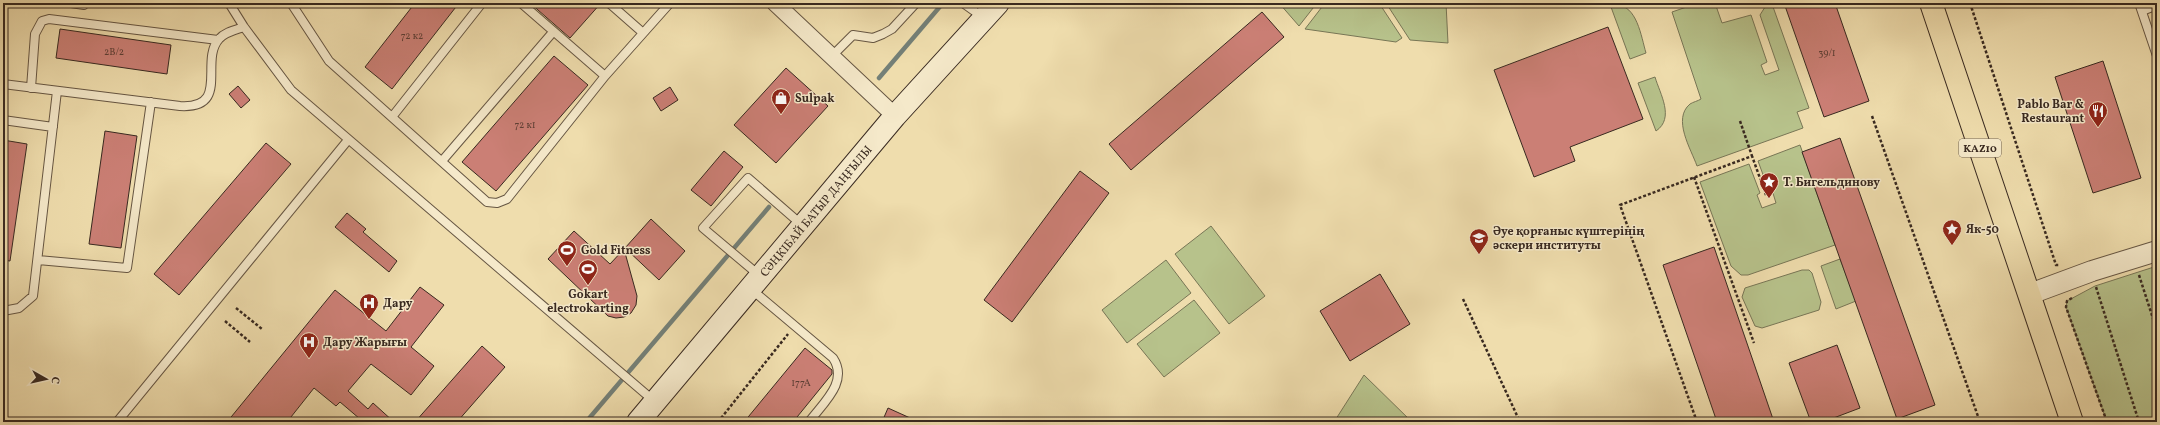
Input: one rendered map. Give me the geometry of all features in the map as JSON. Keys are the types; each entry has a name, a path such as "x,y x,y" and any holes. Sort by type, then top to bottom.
{"main road":[{"name":"KAZ10","path":"1931,3 2072,422"},
{"name":"СӘҢКІБАЙ БАТЫР ДАҢҒЫЛЫ","path":"638,422 896,116 991,11"}],"street":[{"path":"775,3 831,57 896,116"},
{"path":"2030,294 2088,281 2157,251"}],"lane":[{"path":"72,3 84,5 84,3"},
{"path":"229,3 244,27 291,90 655,402"},
{"path":"291,3 329,61 488,202 497,204 507,199 605,76 642,32 670,3"},
{"path":"392,117 482,3"},
{"path":"521,3 605,76"},
{"path":"609,3 642,32"},
{"path":"831,57 853,35 873,38 892,29 916,3"},
{"path":"963,3 991,11"},
{"path":"2157,5 2140,7 2157,56"},
{"path":"31,88 35,34 42,21 49,19 218,40"},
{"path":"3,84 192,106 203,102 210,87 214,53 218,40 229,32 244,27"},
{"path":"442,161 553,32"},
{"path":"3,311 19,308 33,296 57,91"},
{"path":"38,260 127,268 151,102"},
{"path":"3,120 53,127"},
{"path":"116,422 348,140"},
{"path":"803,226 748,178 703,228 736,256 756,283 794,326 833,358 840,373 838,383 809,422"}],"path":[{"path":"1970,3 2056,264 2066,268 2077,267 2088,281 2139,422"},
{"path":"1872,116 1979,422"},
{"path":"1740,121 1766,195"},
{"path":"1697,422 1620,205 1752,156"},
{"path":"1694,177 1754,343"},
{"path":"2138,272 2157,331"},
{"path":"2088,281 2083,283 2082,293 2067,301 2066,307 2107,422"},
{"path":"1464,299 1520,422"},
{"path":"236,308 262,329"},
{"path":"225,321 250,342"},
{"path":"718,422 794,326"}],"green space":[{"path":"1279,3 1317,3 1299,26"},
{"path":"1325,3 1379,3 1402,38 1396,42 1305,29"},
{"path":"1386,3 1446,3 1448,43 1410,40"},
{"path":"1698,3 1715,3 1722,23 1751,15 1767,62 1761,65 1765,75 1779,70 1760,15 1765,7 1772,4 1809,108 1797,112 1803,128 1697,166 1684,134 1683,118 1685,110 1690,104 1701,99 1672,12"},
{"path":"1616,5 1623,6 1629,10 1633,16 1640,30 1646,53 1630,59 1611,7"},
{"path":"1655,77 1663,98 1665,113 1665,119 1662,126 1656,131 1638,83"},
{"path":"1800,145 1835,245 1748,275 1741,275 1731,266 1700,182 1749,164 1760,193 1757,195 1762,208 1776,203 1772,190 1769,191 1758,161"},
{"path":"1211,226 1265,296 1229,324 1175,254"},
{"path":"1840,259 1856,301 1836,309 1821,266"},
{"path":"1166,260 1191,293 1127,343 1102,310"},
{"path":"2157,266 2157,422 2107,422 2066,307 2067,301 2095,286"},
{"path":"1802,270 1809,270 1812,273 1821,302 1819,310 1762,328 1755,326 1742,297 1745,288"},
{"path":"1194,300 1220,333 1164,377 1137,344"},
{"path":"1364,375 1412,422 1334,422"}],"building":[{"path":"415,3 459,3 392,89 365,67"},
{"path":"530,3 601,3 570,38"},
{"path":"1784,3 1835,3 1869,101 1824,117"},
{"path":"1262,12 1284,37 1131,170 1109,144"},
{"path":"1608,27 1643,119 1570,147 1575,161 1534,177 1494,70"},
{"path":"60,29 171,45 167,74 56,58"},
{"path":"554,56 588,85 496,191 462,162"},
{"name":"Pablo Bar & Restaurant","path":"2103,61 2141,178 2093,193 2055,77"},
{"name":"Sulpak","path":"786,68 828,106 776,163 734,125"},
{"path":"238,86 250,100 241,108 229,94"},
{"path":"670,87 678,100 661,111 653,98"},
{"path":"105,131 137,136 121,248 89,244"},
{"path":"1840,138 1935,405 1897,419 1802,152"},
{"path":"3,140 27,144 10,261 3,260"},
{"path":"266,143 291,164 179,295 154,274"},
{"path":"724,151 743,167 711,206 691,190"},
{"path":"1080,171 1109,193 1012,322 984,300"},
{"path":"347,213 366,229 363,232 397,261 389,272 335,227"},
{"path":"651,219 685,251 659,280 625,248"},
{"path":"574,231 610,264 624,249 637,296 636,305 631,313 624,317 616,318 608,316 548,259"},
{"path":"1714,247 1774,422 1717,422 1663,265"},
{"path":"1380,274 1410,324 1350,361 1320,311"},
{"path":"420,287 444,305 411,347 434,366 411,395 371,364 348,391 368,409 373,403 394,422 357,422 360,419 340,402 336,406 314,388 287,422 227,422 335,290 386,331"},
{"path":"1837,345 1860,408 1823,422 1811,422 1789,363"},
{"path":"482,346 505,367 457,422 415,422"},
{"path":"805,348 832,370 832,374 793,422 744,422"},
{"path":"888,408 919,422 882,422"}],"waterway":[{"path":"879,78 943,3"},
{"path":"586,422 769,207"}],"place":[{"name":"Sulpak","path":"781,115"},
{"name":"Pablo Bar & Restaurant","path":"2098,128"},
{"name":"Т. Бигельдинову","path":"1769,199"},
{"name":"Як-50","path":"1952,246"},
{"name":"Әуе қорғаныс күштерінің әскери институты","path":"1479,255"},
{"name":"Gold Fitness","path":"567,267"},
{"name":"Gokart electrokarting","path":"588,286"},
{"name":"Дару","path":"369,320"},
{"name":"Дару Жарығы","path":"309,359"}]}
